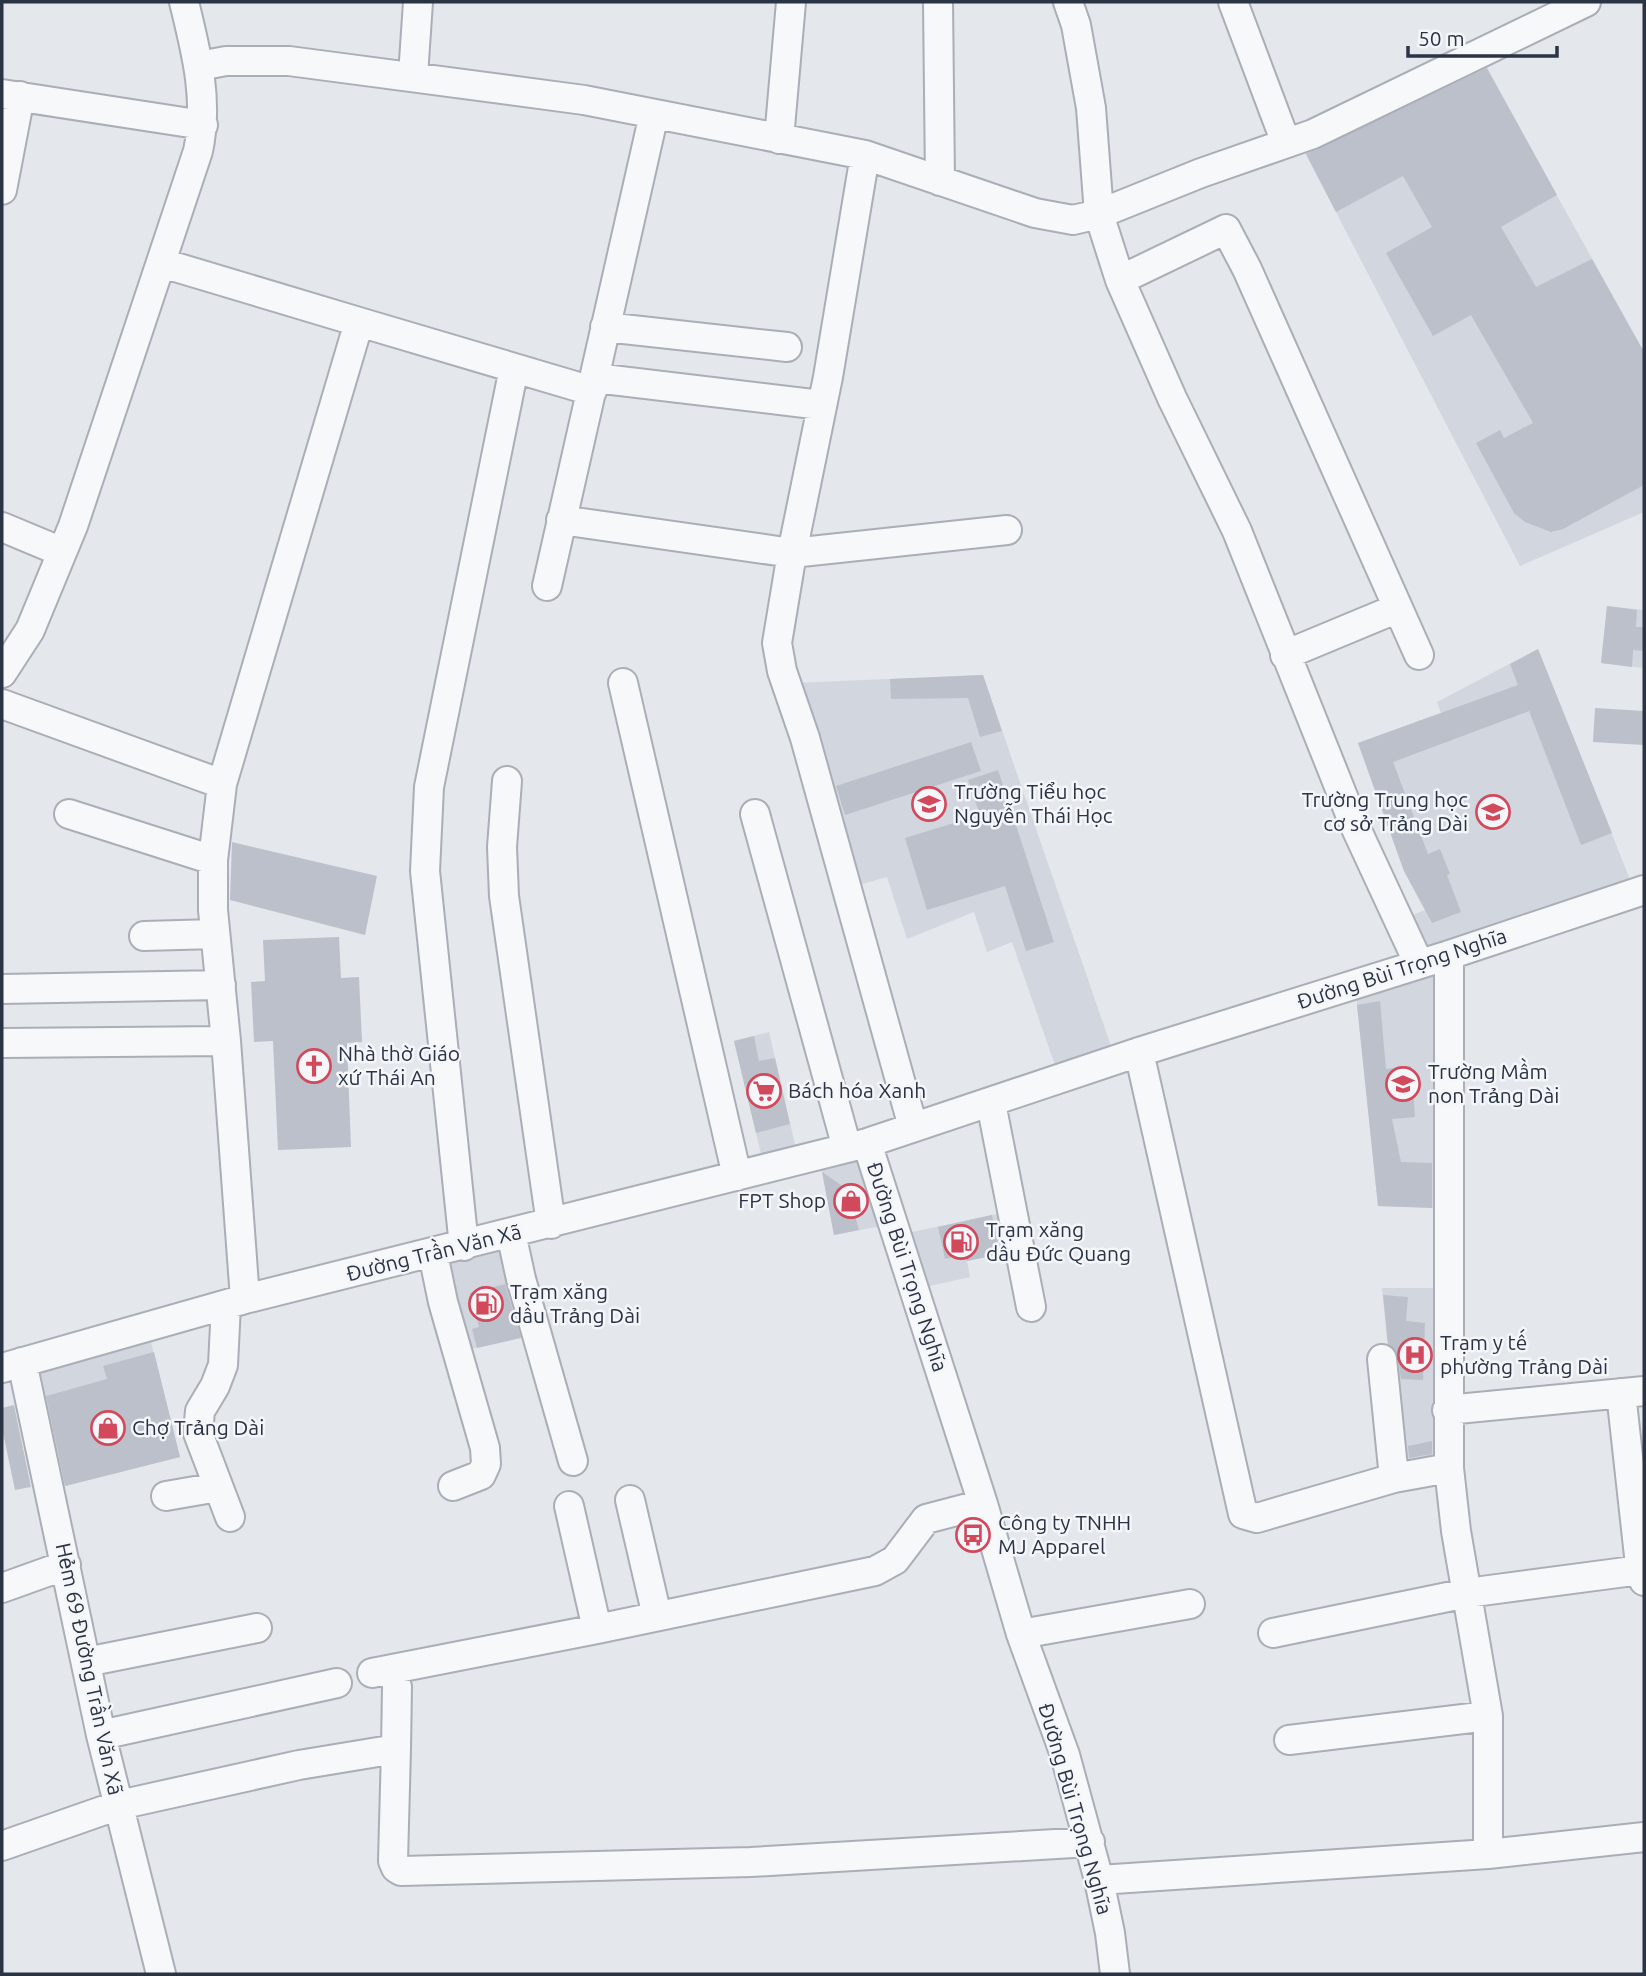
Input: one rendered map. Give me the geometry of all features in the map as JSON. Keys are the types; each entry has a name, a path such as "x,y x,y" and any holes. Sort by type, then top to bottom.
{"street":[{"path":"2,673 30,630 73,526 198,151 203,125 199,66 184,2"},
{"path":"413,76 418,2"},
{"path":"779,139 791,2"},
{"path":"938,2 940,181"},
{"path":"1068,2 1076,25 1091,108 1099,214 1120,280 1172,398 1237,531 1354,824 1419,964"},
{"path":"1233,2 1286,143"},
{"path":"199,66 226,61 289,61 584,100 865,155 1035,213 1073,220 1099,214 1201,173 1313,134 1586,2"},
{"path":"2,190 11,95 203,125"},
{"path":"547,586 654,114"},
{"path":"865,155 828,377 792,553 777,643 782,671 809,752 913,1127"},
{"path":"1120,280 1226,229 1247,269 1419,655"},
{"path":"162,263 514,368 594,384 821,405"},
{"path":"230,1517 198,1433 200,1410 215,1386 223,1366 236,1302 226,1041 215,934 213,860 222,784 359,322"},
{"path":"605,327 787,347"},
{"path":"464,1246 425,871 426,829 429,787 514,368"},
{"path":"561,520 792,553 1007,530"},
{"path":"2,527 62,552"},
{"path":"1285,655 1398,608"},
{"path":"623,683 737,1176"},
{"path":"2,704 222,784"},
{"path":"507,781 502,847 504,896 551,1224"},
{"path":"69,814 213,860"},
{"path":"755,814 857,1146"},
{"name":"Đường Bùi Trọng Nghĩa","path":"1115,1974 1099,1880 1065,1755 1021,1634 983,1503 857,1146 1139,1052 1449,955 1644,890"},
{"path":"144,936 215,934"},
{"path":"1449,955 1449,1468 1455,1531 1488,1716 1488,1854"},
{"path":"2,989 221,985"},
{"path":"2,1043 226,1041"},
{"path":"1139,1052 1243,1514 1257,1518 1394,1478 1449,1468"},
{"path":"991,1103 1031,1307"},
{"name":"Đường Trần Văn Xã","path":"12,1365 236,1302 857,1146"},
{"path":"511,1233 521,1279 573,1461"},
{"path":"433,1254 443,1301 485,1448 486,1464 481,1475 453,1486"},
{"path":"1382,1359 1394,1478"},
{"name":"Hẻm 69 Đường Trần Văn Xã","path":"12,1365 66,1564 101,1735 161,1974"},
{"path":"1447,1410 1632,1392 1643,1578"},
{"path":"166,1496 218,1487"},
{"path":"630,1500 657,1616"},
{"path":"372,1672 597,1629 875,1571 895,1560 926,1519 983,1503"},
{"path":"569,1506 597,1629"},
{"path":"2,1588 66,1564"},
{"path":"1273,1633 1468,1593 1620,1572 1633,1571 1643,1578"},
{"path":"1021,1634 1190,1604"},
{"path":"86,1662 257,1628"},
{"path":"101,1735 337,1683"},
{"path":"397,1687 393,1861 401,1871 751,1862 1090,1842"},
{"path":"1289,1740 1488,1716"},
{"path":"2,1846 119,1805 299,1765 396,1749"},
{"path":"1099,1880 1488,1854 1644,1838"}],"shaded area":[{"path":"1481,59 1644,352 1644,512 1520,566 1301,145"},
{"path":"1607,606 1644,610 1644,668 1601,663"},
{"name":"Trường Trung học cơ sở Trảng Dài","path":"1538,649 1631,882 1421,950 1406,918 1425,910 1404,871 1358,743 1441,713 1437,702"},
{"name":"Trường Tiểu học Nguyễn Thái Học","path":"983,675 1112,1049 1056,1068 1012,942 987,952 974,912 907,939 887,877 855,886 793,683"},
{"name":"Trường Mầm non Trảng Dài","path":"1442,968 1441,1208 1378,1206 1356,995"},
{"name":"Bách hóa Xanh","path":"769,1032 796,1149 762,1158 734,1041"},
{"name":"FPT Shop","path":"860,1157 881,1226 834,1235 821,1166"},
{"name":"Trạm xăng dầu Đức Quang","path":"1005,1212 1013,1252 967,1261 970,1277 925,1287 908,1233"},
{"name":"Trạm xăng dầu Trảng Dài","path":"509,1246 532,1335 462,1351 440,1264"},
{"name":"Trạm y tế phường Trảng Dài","path":"1382,1288 1441,1288 1442,1462 1400,1469"},
{"name":"Chợ Trảng Dài","path":"150,1338 180,1457 58,1488 31,1372"}],"building":[{"path":"1487,68 1557,195 1501,227 1536,287 1592,259 1644,352 1644,485 1563,529 1551,532 1525,522 1514,513 1476,443 1500,430 1504,438 1533,423 1471,315 1433,336 1386,253 1432,227 1403,176 1336,212 1306,154"},
{"path":"1607,606 1637,610 1636,627 1644,627 1643,651 1633,650 1632,667 1601,663"},
{"path":"1538,649 1612,833 1581,845 1529,711 1393,762 1428,854 1440,849 1461,912 1432,923 1404,871 1358,743 1518,685 1510,664"},
{"path":"983,675 1002,731 980,737 968,698 891,699 890,679"},
{"path":"1595,708 1644,711 1644,745 1593,742"},
{"path":"971,742 981,771 845,815 836,786"},
{"path":"998,770 1054,942 1026,951 1005,886 927,910 905,838 980,815 968,780"},
{"path":"232,842 377,876 365,935 230,900"},
{"path":"339,937 341,978 359,977 362,1042 347,1043 351,1147 278,1150 273,1041 254,1042 251,982 265,981 263,940"},
{"path":"1380,1001 1386,1069 1411,1066 1415,1117 1392,1119 1401,1162 1432,1163 1432,1208 1378,1206 1357,1005"},
{"name":"Bách hóa Xanh","path":"754,1036 759,1061 775,1058 790,1124 756,1133 734,1041"},
{"path":"822,1172 841,1185 849,1195 859,1230 834,1235"},
{"path":"992,1215 1000,1254 967,1261 965,1254 945,1259 938,1227"},
{"path":"505,1284 521,1338 477,1348 472,1329 479,1327 470,1293"},
{"path":"1383,1295 1408,1297 1406,1321 1425,1323 1423,1380 1401,1379 1398,1357 1395,1349 1388,1344"},
{"name":"Chợ Trảng Dài","path":"154,1352 180,1457 65,1486 46,1396 107,1379 103,1366"},
{"path":"14,1405 31,1487 15,1490 2,1428 2,1408"},
{"path":"1432,1441 1432,1454 1409,1458 1408,1446"}],"place":[{"name":"Trường Tiểu học Nguyễn Thái Học","path":"929,804"},
{"name":"Trường Trung học cơ sở Trảng Dài","path":"1493,812"},
{"name":"Nhà thờ Giáo xứ Thái An","path":"314,1066"},
{"name":"Trường Mầm non Trảng Dài","path":"1403,1084"},
{"name":"Bách hóa Xanh","path":"764,1091"},
{"name":"FPT Shop","path":"851,1201"},
{"name":"Trạm xăng dầu Đức Quang","path":"961,1242"},
{"name":"Trạm xăng dầu Trảng Dài","path":"486,1304"},
{"name":"Trạm y tế phường Trảng Dài","path":"1415,1355"},
{"name":"Chợ Trảng Dài","path":"108,1428"},
{"name":"Công ty TNHH MJ Apparel","path":"973,1535"}]}
